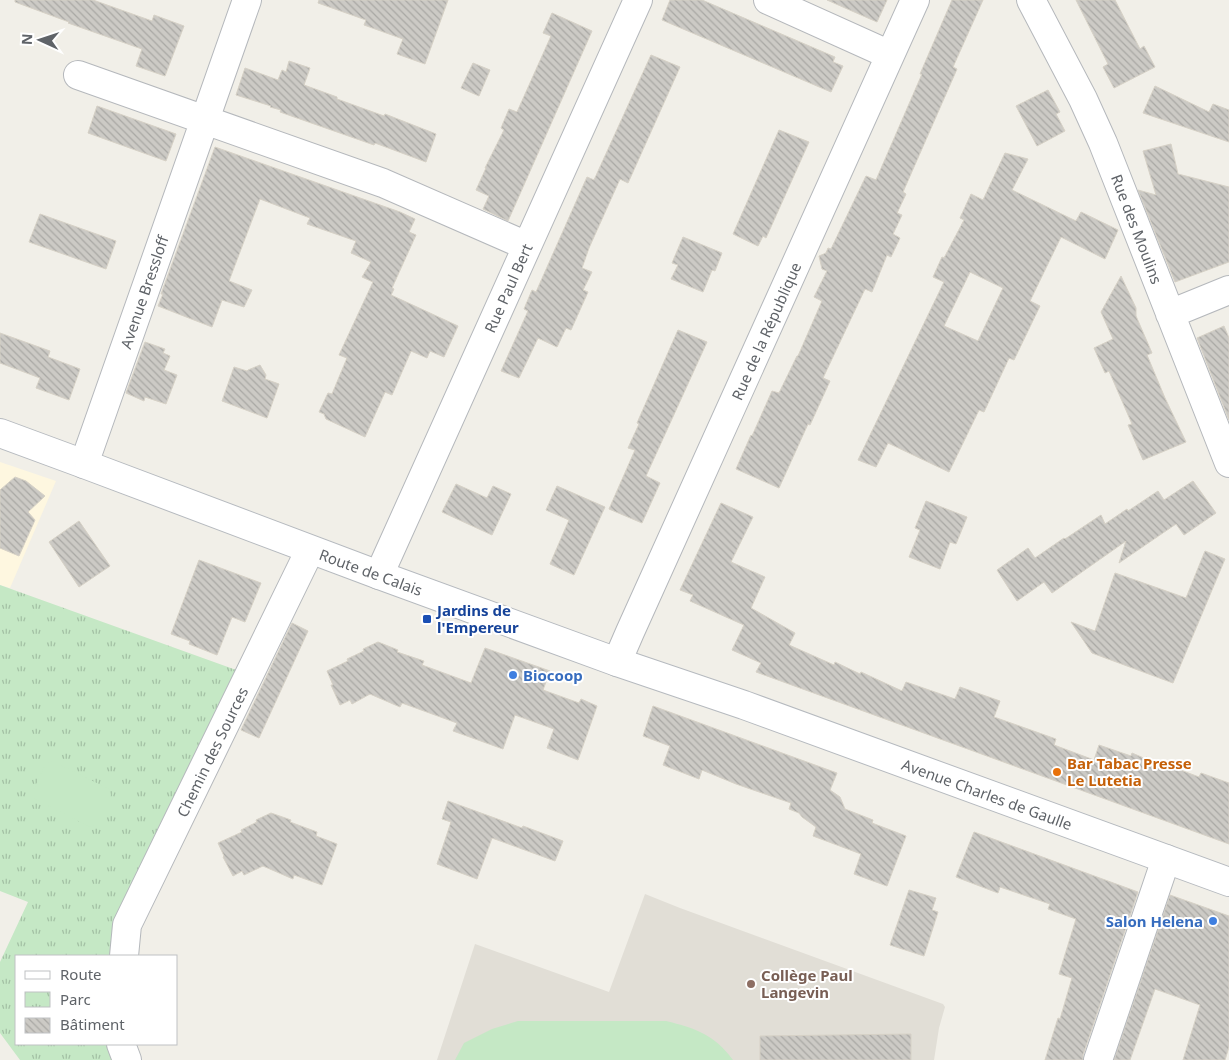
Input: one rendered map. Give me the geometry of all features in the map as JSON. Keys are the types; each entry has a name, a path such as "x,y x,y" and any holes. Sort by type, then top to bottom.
{"street":[{"name":"Avenue Bressloff","path":"84,464 247,0"},
{"name":"Rue Paul Bert","path":"379,575 638,0"},
{"path":"768,0 890,55"},
{"name":"Rue de la République","path":"617,662 915,0"},
{"name":"Rue des Moulins","path":"1032,0 1098,130 1229,463"},
{"path":"78,75 391,186 527,246"},
{"path":"1170,314 1229,290"},
{"name":"Route de Calais","path":"0,434 617,662 744,705"},
{"name":"Chemin des Sources","path":"124,955 127,925 310,550"},
{"name":"Avenue Charles de Gaulle","path":"744,705 1229,882"},
{"path":"1098,1060 1166,859"},
{"path":"121,1045 127,1060"}],"shaded area":[{"path":"0,462 56,481 10,588 0,585"},
{"name":"Collège Paul Langevin","path":"645,894 943,1004 945,1007 939,1028 934,1060 437,1060 475,944 609,992"}],"green space":[{"path":"0,585 239,671 120,955 15,955 15,1045 116,1045 116,1060 20,1060 0,1033 0,962 28,902 0,891"},
{"path":"52,761 109,789 111,795 96,825 90,827 33,798 32,793 46,763"},
{"path":"518,1021 666,1021 704,1034 719,1044 733,1060 455,1060 464,1043 492,1029"}],"building":[{"path":"15,0 93,0 152,21 154,15 184,26 165,76 136,66 142,49 68,23 15,2"},
{"path":"319,0 448,0 425,64 397,54 403,39 364,25 366,20 318,3"},
{"path":"670,0 702,0 835,57 833,62 843,66 831,92 662,20"},
{"path":"827,0 887,0 877,22"},
{"path":"952,0 983,0 953,67 957,69 903,192 906,194 897,213 902,215 893,234 900,238 891,257 887,255 872,292 865,289 823,378 830,381 779,488 736,469 772,391 779,393 798,356 822,301 814,297 827,271 822,269 819,256 826,253 828,248 831,249 866,176 876,180"},
{"path":"1076,0 1115,0 1140,49 1144,46 1155,67 1114,88 1103,67 1108,64"},
{"path":"552,13 592,31 508,221 483,209 489,196 476,190 504,130 501,128 509,109 517,112 551,36 543,33"},
{"path":"651,55 680,67 628,183 620,179 589,248 582,268 592,272 583,290 588,292 571,330 566,328 557,347 538,338 519,378 501,371 528,311 524,309 532,290 536,292 587,177 594,180"},
{"path":"289,61 310,68 304,85 337,97 337,99 384,116 385,114 436,134 426,162 236,95 245,68 278,80 282,70 286,72"},
{"path":"473,63 490,70 479,96 461,88"},
{"path":"1155,86 1209,112 1213,104 1229,110 1229,142 1143,113"},
{"path":"1048,90 1060,112 1056,114 1065,131 1037,146 1016,106"},
{"path":"97,106 176,134 166,161 88,133"},
{"path":"779,130 809,142 766,238 763,236 758,246 733,234"},
{"path":"1171,144 1178,174 1229,187 1229,262 1175,282 1138,190 1156,195 1143,151"},
{"path":"215,147 400,212 415,219 409,232 416,235 392,288 394,289 391,295 458,326 444,357 430,351 427,358 411,351 392,395 385,392 365,437 326,419 324,414 319,412 328,393 332,394 347,358 339,355 373,282 362,277 371,262 351,253 356,241 307,224 310,218 260,199 229,281 252,290 244,307 222,300 212,327 158,306"},
{"path":"1005,153 1028,159 1012,190 1076,221 1081,212 1118,230 1105,259 1061,237 1030,301 1040,306 1014,360 1009,358 984,412 979,410 949,472 888,443 876,467 858,460 944,282 933,277 942,257 944,258 964,220 960,218 971,194 983,200","holes":["970,272 1003,288 978,341 944,326"]},
{"path":"40,214 116,241 106,269 29,242"},
{"path":"683,237 722,253 715,271 712,270 703,292 671,279 678,265 672,263"},
{"path":"1121,276 1136,308 1136,316 1152,353 1147,355 1186,442 1143,460 1128,425 1132,424 1109,371 1105,373 1094,348 1113,339 1101,312"},
{"path":"1224,326 1229,338 1229,420 1197,338"},
{"path":"678,330 707,342 646,476 660,483 642,523 609,509 635,450 628,448 639,424 637,423"},
{"path":"0,333 50,351 48,357 80,369 69,400 36,388 40,378 0,363"},
{"path":"145,342 165,349 163,353 170,356 164,370 177,375 166,404 145,397 144,401 126,393"},
{"path":"260,365 266,375 265,379 279,384 267,418 222,401 234,367 247,371"},
{"path":"15,477 26,481 45,496 28,512 35,520 19,556 0,548 0,490"},
{"path":"1193,481 1216,513 1184,535 1176,524 1119,563 1126,541 1052,593 1044,582 1017,601 997,570 1028,548 1035,558 1101,515 1105,524 1158,491 1164,500"},
{"path":"456,484 487,498 493,486 511,494 492,535 442,512"},
{"path":"557,486 605,507 574,575 550,564 569,520 546,510"},
{"path":"926,501 967,517 956,544 950,542 940,569 909,557 920,530 915,528"},
{"path":"721,503 753,517 731,562 765,577 751,608 795,633 789,645 834,665 835,662 860,674 861,672 902,691 906,682 955,699 960,687 1000,701 994,717 1056,739 1054,745 1094,760 1099,745 1131,756 1132,753 1146,759 1146,757 1199,777 1201,773 1229,783 1229,844 756,672 761,663 732,650 744,625 690,601 693,595 680,590"},
{"path":"79,521 110,566 79,587 49,542"},
{"path":"1205,551 1225,559 1173,683 1092,653 1071,622 1095,631 1115,573 1186,598"},
{"path":"199,560 261,583 245,622 232,617 217,655 189,644 190,641 171,634"},
{"path":"292,623 308,631 259,738 241,730"},
{"path":"378,642 398,650 397,652 424,661 422,665 471,683 485,648 550,671 543,690 579,703 581,699 597,706 578,760 547,748 554,729 515,715 503,749 453,731 457,723 402,703 400,707 370,694 352,704 350,700 340,705 327,671 348,661 347,659"},
{"path":"653,706 837,773 830,790 840,797 845,809 873,820 872,823 906,836 887,886 854,874 861,854 813,836 816,827 799,813 789,809 791,803 702,770 699,779 663,765 670,746 643,736"},
{"path":"448,801 563,841 555,861 492,838 477,879 437,864 451,822 442,819"},
{"path":"271,813 317,832 316,836 337,844 322,885 294,875 293,879 263,866 244,875 242,871 233,876 218,843 242,832 241,830 257,822 256,820"},
{"path":"974,832 1138,892 1083,1055 1083,1060 1045,1060 1072,978 1059,974 1076,919 1048,909 1050,904 1000,887 998,893 956,877"},
{"path":"909,890 936,898 932,910 938,912 924,956 890,945"},
{"path":"1170,895 1229,916 1229,1047 1225,1060 1183,1060 1200,1005 1155,989 1130,1060 1114,1060"},
{"path":"911,1034 911,1060 760,1060 760,1036"}],"place":[{"name":"Jardins de l'Empereur","path":"427,619"},
{"name":"Biocoop","path":"513,675"},
{"name":"Bar Tabac Presse Le Lutetia","path":"1057,772"},
{"name":"Salon Helena","path":"1213,921"},
{"name":"Collège Paul Langevin","path":"751,984"}]}
